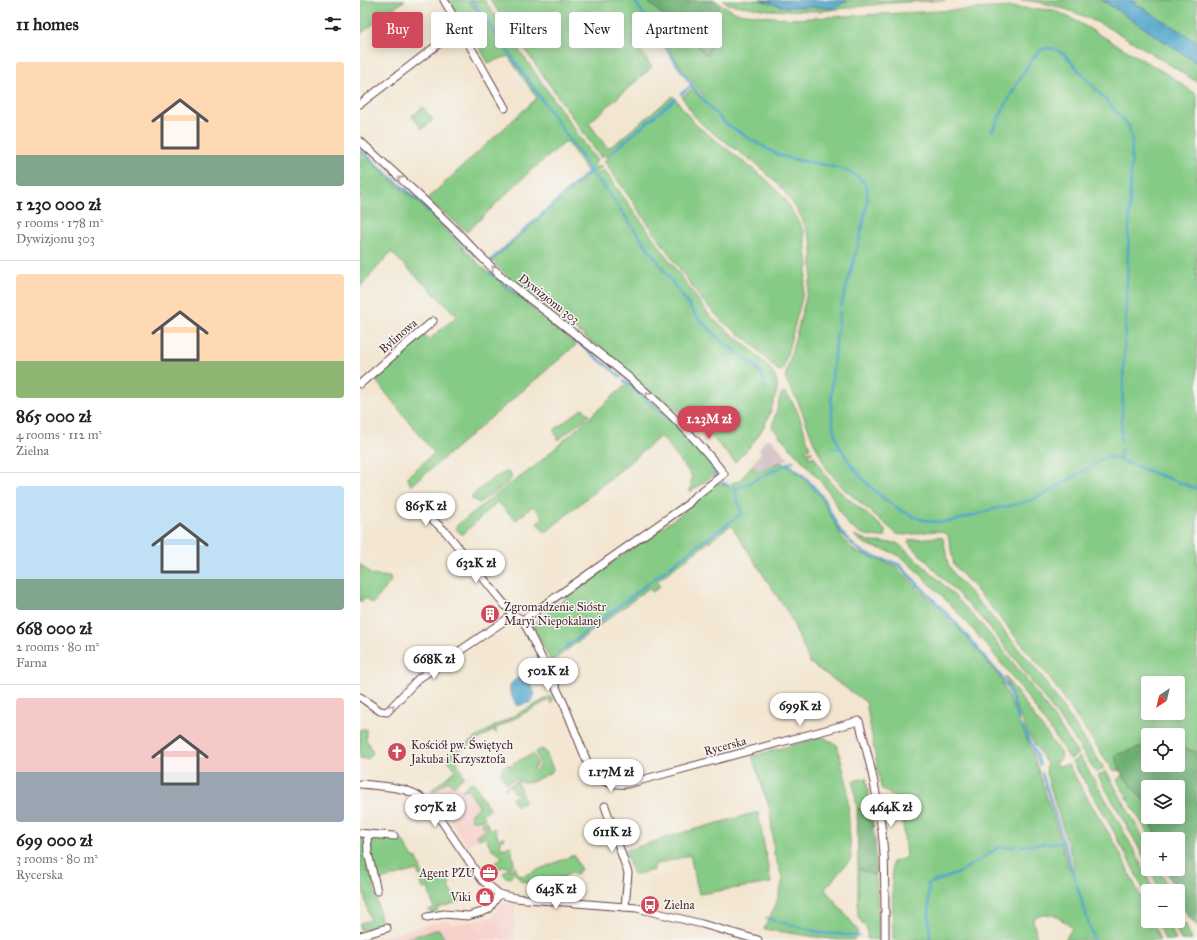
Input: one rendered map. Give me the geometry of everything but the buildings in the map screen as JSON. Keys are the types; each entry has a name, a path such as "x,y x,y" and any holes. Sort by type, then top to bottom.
{"street":[{"path":"444,0 452,12"},
{"path":"360,104 433,48"},
{"path":"472,48 505,108"},
{"name":"Dywizjonu 303","path":"360,141 390,171 422,198 506,280 589,344 678,420 705,449 724,474 693,498 688,504 523,620"},
{"name":"Bylinowa","path":"360,384 433,321"},
{"path":"411,500 446,532 513,616 523,620"},
{"path":"360,697 380,711 387,712 418,679 513,616"},
{"name":"Rycerska","path":"523,620 564,704 590,769 597,776 608,783 627,784 860,721 871,766 881,825 884,854 885,940"},
{"path":"360,784 399,788 414,792 423,797 432,807 482,880 499,894 515,898 625,907 702,924 758,940"},
{"path":"605,806 628,873 625,907"},
{"path":"377,891 364,834 394,836"},
{"path":"427,917 444,914 468,916 482,912 489,909 499,894"},
{"path":"360,936 387,928"}],"shaded area":[{"path":"766,439 771,439 789,459 758,471 751,466 761,452 759,449"},
{"path":"450,775 463,791 467,789 479,807 475,810 488,834 467,846 431,790"},
{"path":"502,903 515,905 514,940 372,940 446,920 453,924 493,917 499,905"}],"green space":[{"path":"360,0 405,0 389,12 372,12 372,25 360,34"},
{"path":"448,0 468,0 477,12 456,12"},
{"path":"469,0 484,0 495,16 495,48 518,48 597,161 594,165 596,168 600,165 602,167 597,171 598,174 604,170 709,315 758,356 774,375 777,383 776,396 765,425 735,462 699,423 669,406 641,385 605,352 510,279 492,261 589,174 567,141 530,171 467,232 427,199 537,98 508,56 488,63 480,48 487,48 487,12 477,12"},
{"path":"490,0 646,0 659,12 632,12 632,48 638,48 652,67 589,123 607,148 612,146 673,96 696,125 767,180 784,198 804,231 808,265 802,298 783,369 780,371 777,370 751,343 723,322 701,299 604,161 608,157 607,154 601,158 524,48 561,48 561,12 498,12"},
{"path":"646,0 715,0 720,4 716,12 659,12"},
{"path":"723,0 760,0 785,7 821,7 833,9 848,0 946,0 890,3 821,11 769,10 728,4"},
{"path":"1021,0 1102,0 1197,63 1197,82 1135,43 1091,19 1068,10"},
{"path":"1130,0 1197,0 1197,42"},
{"path":"720,4 737,13 792,19 1011,7 1054,10 1078,22 1172,77 1197,95 1197,752 1185,749 1185,728 1141,728 1141,747 1115,755 1121,771 1113,770 1049,677 954,565 948,535 936,531 903,535 897,534 843,488 827,469 813,440 798,402 785,378 812,274 812,243 802,218 785,192 759,166 705,127 695,117 682,97 693,88 701,99 704,96 682,69 668,48 700,48 701,51 706,48 722,48 722,12 716,12"},
{"path":"700,48 710,48 708,56 701,51"},
{"path":"423,107 433,120 422,129 412,116"},
{"path":"360,151 388,178 418,202 482,267 576,345 411,486 407,477 434,453 373,377 424,334 429,340 457,316 391,252 360,287"},
{"path":"629,382 674,420 713,463 716,470 714,475 690,492 692,476 661,436 545,533 537,523 543,517 533,506 516,520 497,502 462,535 455,527 495,495 534,467"},
{"path":"784,392 789,397 800,418 810,448 805,450 806,452 812,451 812,453 808,454 809,458 814,456 825,475 838,490 881,526 886,532 885,537 866,535 858,532 850,526 832,496 772,427 781,394"},
{"path":"583,408 589,415 558,440 554,430"},
{"path":"781,462 800,475 820,496 843,539 856,552 896,566 964,634 1000,678 1032,751 1070,870 1074,865 1046,773 1047,764 1027,732 1005,676 1062,755 1060,760 1055,762 1057,766 1068,765 1117,847 1141,898 1139,905 1141,906 1141,928 1155,928 1160,940 1065,940 1072,928 1054,916 1044,915 1033,919 1037,940 893,940 892,862 906,858 901,802 881,788 866,702 810,663 790,616 731,525 657,581 660,587 652,592 649,588 551,662 533,624 610,564 691,507 700,495 718,483 733,488 732,483 740,481 751,466 758,471"},
{"path":"507,472 511,473 511,479 508,483 479,503 472,499 471,497 488,482"},
{"path":"854,535 871,542 897,543 948,589 1017,668 1039,696 1078,754 1070,759 1052,732 994,654 929,582 899,556 866,544"},
{"path":"938,537 943,538 948,564 955,576 988,612 1041,675 1104,768 1096,773 1073,737 1015,659 986,623 908,542 909,540"},
{"path":"360,564 372,575 390,577 391,581 373,604 365,598 360,603"},
{"path":"551,696 553,700 551,704 549,700 495,729 497,733 493,731 454,754 464,777 453,786 448,781 433,792 431,790 456,770 445,757 495,726"},
{"path":"360,729 366,729 366,739 373,753 368,759 360,758"},
{"path":"823,737 837,745 847,784 851,859 825,889 858,931 854,940 837,940 764,929 776,904 783,880 774,853 770,810 752,756"},
{"path":"1141,747 1141,772 1185,772 1185,749 1197,752 1197,926 1185,911 1185,884 1172,884 1169,876 1185,876 1185,832 1154,832 1152,824 1185,824 1185,780 1141,780 1141,797 1122,775 1115,755"},
{"path":"542,749 545,751 553,769 552,772 532,782 519,782 517,778 506,783 501,774 503,767 510,764 513,768 515,767 513,763 533,754 537,763 533,770 535,772 540,764 535,752"},
{"path":"1080,757 1119,822 1137,856 1141,864 1141,876 1147,876 1151,884 1141,885 1113,830 1072,762"},
{"path":"1106,771 1141,834 1141,852 1122,817 1098,776"},
{"path":"1122,775 1141,797 1141,822 1117,780"},
{"path":"866,778 874,828 862,810 857,808 853,781"},
{"path":"517,781 525,801 516,806 512,798 519,795 517,792 514,793 511,786 504,788"},
{"path":"470,783 474,783 490,810 482,813 485,819 481,821 480,819 475,821 470,819 472,818 470,815 479,806 467,789 461,791"},
{"path":"857,808 870,820 873,828 876,849 876,876 858,869"},
{"path":"758,812 771,883 699,894 690,855 654,865 654,870 633,875 625,851 674,835"},
{"path":"486,821 490,830 494,828 499,839 504,837 505,839 500,842 502,849 511,846 514,864 510,868 503,866 499,869 494,863 502,857 495,850 493,851 485,837 479,839 476,835 486,831 482,823"},
{"path":"1142,824 1152,824 1154,832 1147,832"},
{"path":"372,837 402,840 414,859 417,858 423,875 419,876 417,870 377,881 369,842"},
{"path":"360,839 364,839 370,867 367,868 367,872 371,871 381,921 377,926 360,930 360,923 370,920 360,876"},
{"path":"574,855 581,870 578,871 578,875 568,873 565,875 565,878 548,878 548,882 540,881 535,882 535,884 527,884 526,881 522,882 515,873 510,878 506,877 503,873 507,869 511,870 515,866 518,874 523,876"},
{"path":"858,869 876,876 879,940 867,939 867,929 858,917"},
{"path":"1153,876 1162,876 1166,884 1157,884"},
{"path":"425,878 429,884 448,878 450,889 454,896 459,894 462,901 438,908 437,911 431,913 428,910 434,908 428,888 423,889 420,880"},
{"path":"1185,923 1192,940 1181,940 1175,928 1185,928"},
{"path":"1160,928 1170,928 1176,940 1165,940"},
{"path":"439,929 445,940 400,940"}],"water":[{"path":"760,0 848,0 833,9 821,7 785,7"},
{"path":"1102,0 1130,0 1197,42 1197,63"},
{"path":"526,674 535,694 531,702 517,706 511,695 510,687 514,680"}],"waterway":[{"path":"472,0 582,157 590,171 605,188 698,318 722,341 753,364 762,375 766,389"},
{"path":"634,0 686,77 722,120 749,138 779,155 852,173 861,180 867,188 868,196 866,209 841,306"},
{"path":"992,131 1030,62 1043,49 1049,48 1064,54 1129,126 1132,142 1121,442"},
{"path":"681,94 692,85"},
{"path":"611,153 675,99"},
{"path":"360,148 382,170 416,198 475,255"},
{"path":"491,260 592,169"},
{"path":"490,272 621,377"},
{"path":"840,313 834,355 831,398 833,425 837,441 846,457 862,478 875,491 893,505 912,516 933,522 944,522 1022,503 1056,488 1108,456 1197,489"},
{"path":"624,381 675,424"},
{"path":"832,448 839,448"},
{"path":"1120,459 1121,450"},
{"path":"722,482 731,487 739,488 793,461"},
{"path":"711,463 717,476 715,477"},
{"path":"787,463 806,478 822,496 841,532 855,547 866,554 898,564 956,623 1001,676 1008,688 1019,720"},
{"path":"557,654 694,548 737,517 742,512 737,501 736,488"},
{"path":"1022,727 1033,747 1040,765"},
{"path":"1042,773 1094,940"},
{"path":"1021,846 1063,842"},
{"path":"930,940 928,884 959,873 999,847 1015,847"},
{"path":"766,918 822,933 859,936"}],"place":[{"name":"Zgromadzenie Sióstr Maryi Niepokalanej","path":"490,614"},
{"name":"Kościół pw. Świętych Jakuba i Krzysztofa","path":"397,752"},
{"name":"Agent PZU","path":"489,873"},
{"name":"Viki","path":"485,897"},
{"name":"Zielna","path":"650,905"}]}
